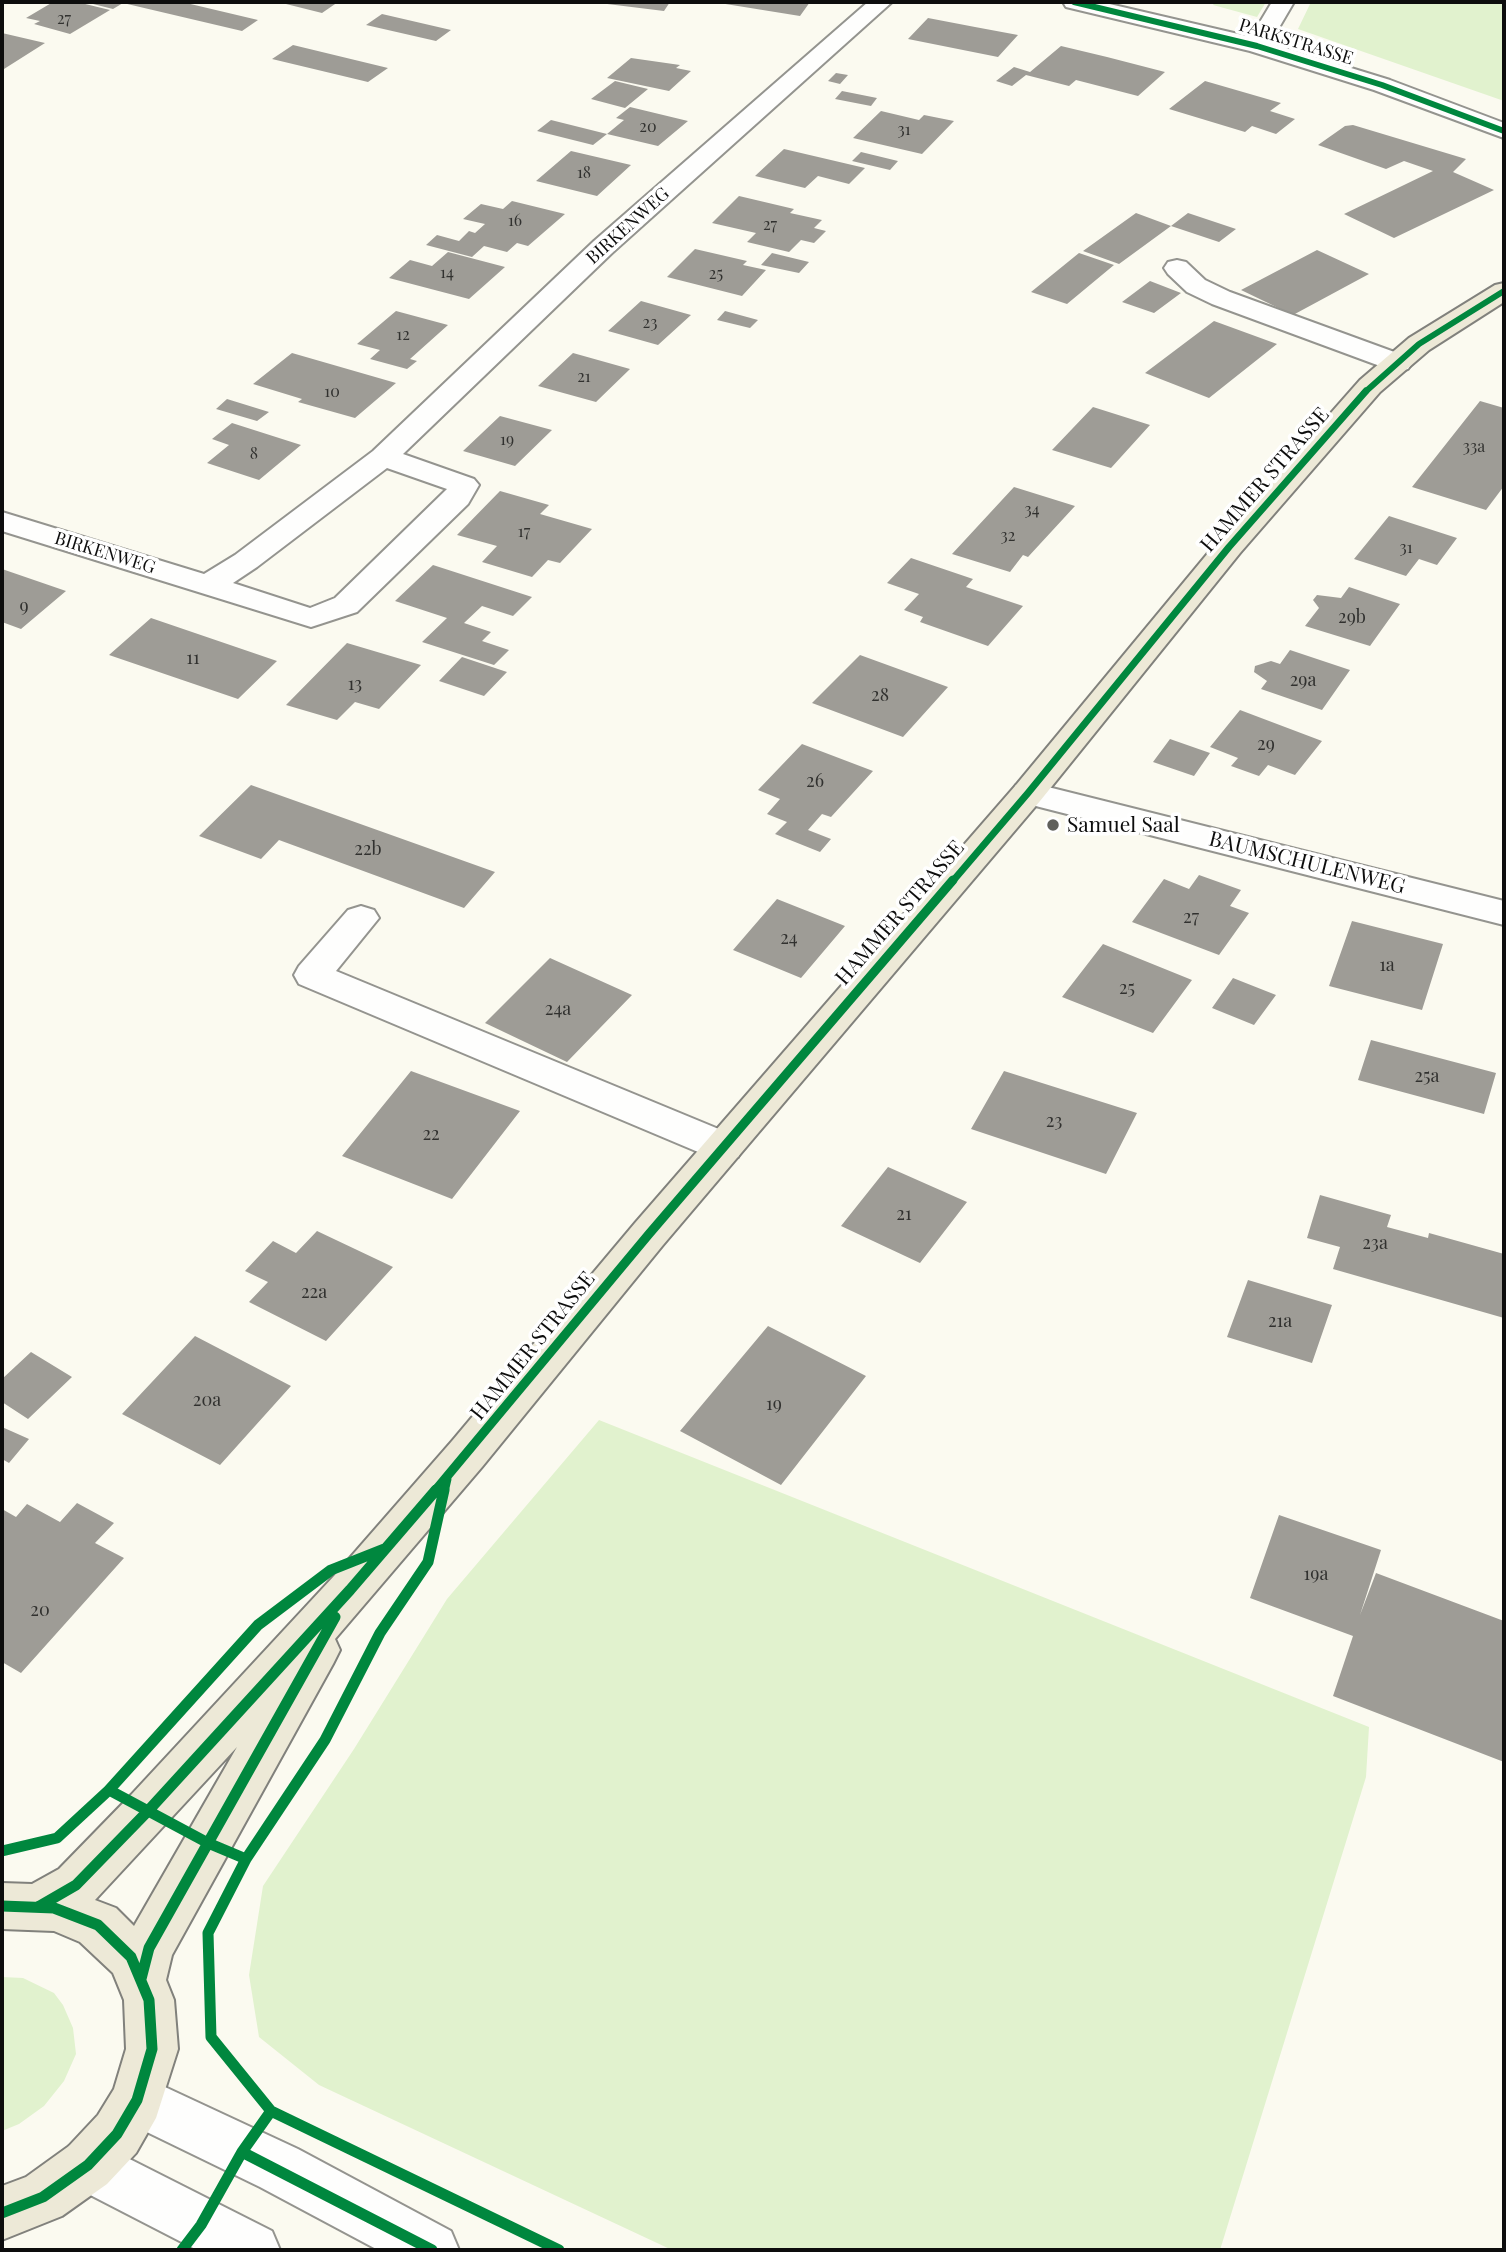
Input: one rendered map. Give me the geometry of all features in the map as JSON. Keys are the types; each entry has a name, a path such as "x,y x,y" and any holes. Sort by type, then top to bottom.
{"main road":[{"name":"HAMMER STRASSE","path":"20,1906 76,1885 148,1811 350,1590 724,1147 1028,793 1229,547 1370,386 1419,344 1504,291"},
{"name":"HAMMER STRASSE","path":"141,1979 149,1948 350,1590"},
{"path":"2,2213 43,2197 89,2165 117,2134 137,2100 152,2049 149,2000 131,1957 98,1925 54,1908 20,1906"}],"street":[{"name":"BIRKENWEG","path":"208,585 246,561 383,457 603,247 881,2"},
{"name":"PARKSTRASSE","path":"1074,2 1183,17 1257,46 1382,85 1504,131"},
{"path":"1257,46 1283,2"},
{"path":"1177,268 1196,286 1221,298 1398,363"},
{"name":"BIRKENWEG","path":"2,521 311,618 346,605 458,498 464,485 383,457"},
{"name":"BAUMSCHULENWEG","path":"1028,793 1504,913"},
{"path":"361,918 312,975 724,1147"},
{"path":"137,2100 279,2168 432,2250"},
{"path":"89,2165 253,2250"}],"green space":[{"path":"1215,2 1266,2 1257,17 1213,5"},
{"path":"1311,2 1504,2 1504,101 1298,29"},
{"path":"599,1420 1369,1727 1366,1777 1220,2250 672,2250 319,2085 259,2037 249,1975 263,1886 354,1749 447,1599"},
{"path":"2,1977 23,1978 54,1993 63,2005 73,2028 76,2054 64,2081 44,2106 19,2124 2,2131"}],"building":[{"path":"53,2 77,2 110,10 70,34 34,24 40,21 26,18"},
{"path":"182,2 258,20 242,31 123,3 113,9 89,3"},
{"path":"278,2 338,2 322,13"},
{"path":"591,2 670,2 664,11"},
{"path":"713,2 810,2 800,16"},
{"path":"382,14 451,30 436,41 366,25"},
{"path":"928,18 1018,35 998,57 908,39"},
{"path":"2,33 45,43 4,69"},
{"path":"293,45 388,68 368,82 272,59"},
{"path":"1061,46 1165,72 1138,96 1076,80 1069,86 1026,75 1012,86 996,81 1014,67 1030,72"},
{"path":"631,58 680,65 676,68 691,71 669,91 607,78"},
{"path":"836,73 848,75 840,84 828,81"},
{"path":"615,81 648,89 625,108 591,99"},
{"path":"1205,81 1281,103 1270,111 1295,119 1276,134 1252,126 1245,132 1169,109"},
{"path":"842,91 877,98 871,106 835,99"},
{"path":"630,107 688,121 658,146 607,134 624,120 616,118"},
{"path":"881,111 919,120 924,115 954,121 922,154 853,138"},
{"path":"551,120 607,134 593,145 537,131"},
{"path":"1353,125 1466,159 1453,172 1494,190 1394,238 1344,214 1433,171 1404,161 1386,169 1318,145 1345,126"},
{"path":"784,149 865,168 849,184 818,176 805,188 755,176"},
{"path":"571,151 631,165 597,196 536,181"},
{"path":"861,152 898,161 890,170 852,161"},
{"path":"739,196 794,209 790,213 822,220 814,228 826,231 814,243 801,240 789,252 747,242 756,233 712,223"},
{"path":"512,201 565,214 528,246 517,243 507,252 484,246 472,257 426,245 437,235 459,241 469,231 475,233 485,224 463,219 481,204 503,209"},
{"path":"1136,213 1171,226 1119,264 1083,251"},
{"path":"1188,213 1236,229 1219,242 1171,226"},
{"path":"695,249 747,261 743,265 766,270 742,296 667,277"},
{"path":"1317,250 1369,274 1293,315 1241,290"},
{"path":"448,252 505,267 469,299 389,278 410,260 432,266"},
{"path":"772,253 809,262 799,273 761,265"},
{"path":"1079,253 1114,265 1067,304 1031,292"},
{"path":"1150,281 1181,293 1154,313 1122,302"},
{"path":"641,301 691,315 658,345 608,331"},
{"path":"396,311 448,325 410,359 417,361 407,369 370,359 380,350 357,344"},
{"path":"725,311 758,320 750,328 717,320"},
{"path":"1214,321 1277,344 1209,398 1145,373"},
{"path":"292,353 396,383 355,418 298,402 302,399 253,384"},
{"path":"573,353 630,369 596,402 538,386"},
{"path":"227,399 269,412 257,421 216,409"},
{"path":"1480,401 1504,408 1504,486 1486,510 1412,487"},
{"path":"1093,407 1150,425 1111,468 1052,450"},
{"path":"500,416 552,430 515,466 463,451"},
{"path":"232,423 301,445 259,480 207,463 229,445 212,439"},
{"path":"1014,487 1075,506 1028,557 1023,555 1010,572 952,554"},
{"path":"500,491 549,505 540,514 592,529 560,563 548,560 532,577 482,562 497,546 457,535"},
{"path":"1389,516 1457,538 1437,565 1419,559 1406,576 1354,559"},
{"path":"911,558 973,579 966,587 1023,606 988,646 920,622 923,617 904,610 919,594 887,583"},
{"path":"433,565 532,597 513,616 482,606 464,623 491,632 482,641 509,650 494,665 422,642 447,618 395,601"},
{"path":"2,569 66,591 21,629 2,622"},
{"path":"1349,587 1400,604 1370,646 1305,626 1319,608 1313,600 1317,595 1341,598"},
{"path":"151,618 277,661 238,699 109,655"},
{"path":"347,643 421,665 379,709 355,702 337,720 286,705"},
{"path":"1290,650 1350,670 1322,710 1261,689 1267,681 1254,672 1255,666 1271,661 1280,664"},
{"path":"860,655 948,687 903,737 812,703"},
{"path":"462,657 507,672 484,696 439,681"},
{"path":"1240,710 1322,741 1295,775 1268,765 1259,776 1231,766 1238,758 1210,747"},
{"path":"1170,739 1210,753 1194,776 1153,762"},
{"path":"802,744 873,771 831,817 822,814 808,830 831,839 820,852 775,834 787,822 767,814 780,799 758,790"},
{"path":"251,785 495,872 464,908 279,840 261,859 199,836"},
{"path":"1199,875 1241,890 1230,906 1249,913 1219,955 1132,922 1164,879 1189,889"},
{"path":"777,899 845,926 801,978 733,950"},
{"path":"1352,921 1443,944 1422,1010 1329,986"},
{"path":"1103,944 1192,980 1153,1033 1062,997"},
{"path":"550,958 632,995 567,1062 485,1023"},
{"path":"1233,978 1276,995 1254,1025 1212,1008"},
{"path":"1371,1040 1496,1073 1484,1114 1358,1080"},
{"path":"411,1071 520,1111 452,1199 342,1156"},
{"path":"1004,1071 1137,1113 1106,1174 971,1129"},
{"path":"888,1167 967,1202 920,1263 841,1226"},
{"path":"1320,1195 1391,1215 1387,1227 1428,1238 1429,1233 1504,1254 1504,1318 1333,1269 1340,1247 1307,1238"},
{"path":"317,1231 393,1267 326,1341 249,1302 268,1282 245,1271 273,1241 296,1253"},
{"path":"1248,1280 1332,1305 1312,1363 1227,1337"},
{"path":"768,1326 866,1376 781,1485 680,1431"},
{"path":"195,1336 291,1386 220,1465 122,1414"},
{"path":"31,1352 72,1377 28,1419 2,1402 2,1379"},
{"path":"2,1427 29,1439 9,1463 2,1459"},
{"path":"77,1503 114,1523 95,1543 124,1558 21,1673 2,1662 2,1509 16,1517 27,1504 60,1522"},
{"path":"1279,1515 1381,1550 1360,1615 1376,1573 1504,1621 1504,1762 1333,1696 1353,1636 1250,1598"}],"cycle path":[{"path":"1074,2 1257,46 1382,85 1504,131"},
{"path":"38,1907 76,1885 148,1811 350,1590 467,1454 649,1234 1028,793 1229,547 1370,386 1419,344 1504,291"},
{"path":"246,1859 325,1740 380,1633 428,1562 447,1479"},
{"path":"109,1790 258,1625 331,1570 384,1549"},
{"path":"141,1979 149,1948 335,1617"},
{"path":"2,1851 57,1838 109,1790 208,1843 246,1859 208,1933 211,2037 271,2111 559,2250"},
{"path":"2,1906 54,1908 98,1925 131,1957 149,2000 152,2049 137,2100 117,2134 88,2165 43,2197 2,2213"},
{"path":"182,2250 201,2225 242,2152 271,2111"},
{"path":"242,2152 432,2250"}],"place":[{"name":"Samuel Saal","path":"1053,825"}]}
